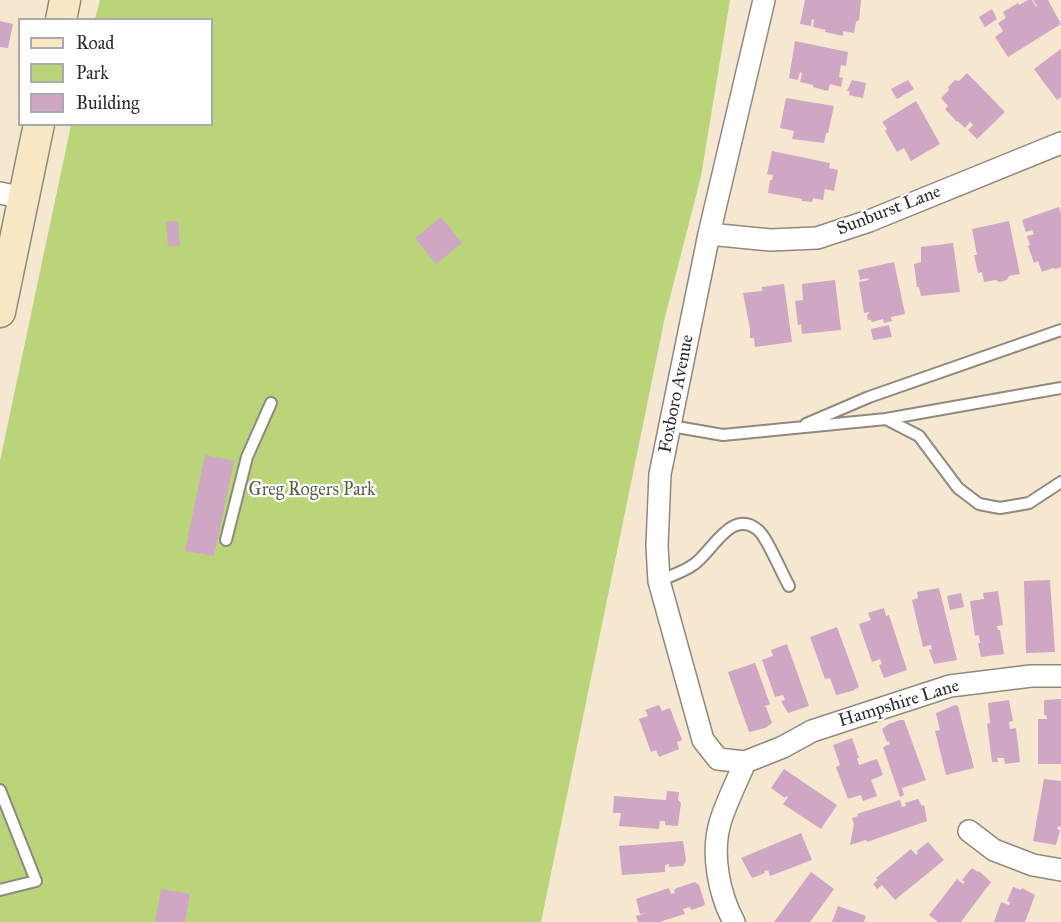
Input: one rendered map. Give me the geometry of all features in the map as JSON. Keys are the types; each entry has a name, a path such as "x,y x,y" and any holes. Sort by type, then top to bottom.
{"street":[{"path":"61,18 64,0"},
{"name":"Foxboro Avenue","path":"745,762 718,759 704,740 659,581 657,546 660,474 709,234 764,0"},
{"path":"0,312 12,196 38,126"},
{"name":"Sunburst Lane","path":"709,234 770,240 817,238 869,220 1061,143"},
{"name":"Hampshire Lane","path":"745,762 783,747 812,731 950,686 1031,676 1061,676"},
{"path":"734,922 719,879 717,842 720,824 745,762"},
{"path":"969,831 994,850 1033,865 1061,870"}],"lane":[{"path":"795,428 869,397 1061,330"},
{"path":"671,426 723,435 795,428 886,419 1061,388"},
{"path":"226,540 247,457 271,403"},
{"path":"886,419 919,436 958,488 979,504 1000,508 1029,503 1061,482"},
{"path":"659,581 694,565 721,535 735,525 749,525 760,531 789,586"},
{"path":"0,790 36,881 0,890"}],"green space":[{"name":"Greg Rogers Park","path":"100,0 730,0 701,176 665,317 541,922 0,922 0,461 71,126 213,126 213,18 95,18"}],"building":[{"path":"805,0 861,0 859,20 856,22 854,33 843,31 843,36 825,32 826,30 813,27 814,20 812,19 811,26 800,24"},
{"path":"1032,0 1036,7 1033,0 1048,0 1061,24 1008,57 995,37 1003,31 998,23 1006,18 1003,12"},
{"path":"992,9 997,19 985,27 979,17"},
{"path":"0,21 13,24 8,48 0,47"},
{"path":"795,41 848,52 846,66 841,65 839,77 843,78 841,87 830,84 828,91 813,87 813,85 800,82 802,73 800,72 798,80 789,78"},
{"path":"1061,49 1061,97 1057,100 1034,69"},
{"path":"967,73 1005,112 977,139 968,130 973,125 970,122 965,128 957,122 945,109 948,106 941,98 955,80 959,81"},
{"path":"852,80 866,83 863,98 849,95 850,91 847,91"},
{"path":"908,80 914,89 897,99 891,89"},
{"path":"786,98 834,106 824,143 792,139 794,131 780,128"},
{"path":"916,101 940,144 911,161 904,148 897,152 882,122"},
{"path":"772,151 830,163 829,168 838,170 834,191 825,189 823,200 813,198 812,202 768,193 773,175 767,174"},
{"path":"1059,207 1061,267 1042,272 1038,261 1034,263 1028,246 1030,245 1027,236 1034,234 1032,230 1026,232 1022,220"},
{"path":"441,217 462,243 436,264 415,238"},
{"path":"178,221 180,245 168,246 166,222"},
{"path":"1009,221 1020,274 1009,276 1007,280 999,282 996,280 984,282 982,272 978,273 972,229"},
{"path":"953,243 960,292 921,296 919,287 917,287 914,264 921,262 921,247"},
{"path":"894,262 905,314 891,317 892,321 884,323 883,319 872,322 868,320 867,315 870,312 864,313 859,282 869,280 868,278 860,280 858,270"},
{"path":"835,280 841,330 802,334 801,324 798,325 795,301 803,300 802,284"},
{"path":"784,284 792,342 755,347 754,338 750,338 743,293 762,291 762,287"},
{"path":"889,325 892,337 873,340 871,329"},
{"path":"205,455 234,461 214,556 185,551"},
{"path":"1050,580 1055,652 1026,653 1024,581"},
{"path":"939,588 957,660 934,664 929,650 932,649 931,645 923,647 912,600 918,598 917,592"},
{"path":"998,591 1003,625 997,626 1000,630 1004,654 981,657 979,635 975,636 970,601 984,599 983,593"},
{"path":"961,593 964,607 950,610 947,596"},
{"path":"884,608 886,616 889,615 907,670 884,678 879,665 882,664 880,659 872,662 859,624 871,620 868,613"},
{"path":"837,627 859,687 836,695 830,678 825,679 810,637"},
{"path":"787,644 809,706 788,713 781,701 785,700 783,695 775,697 762,660 773,656 771,650"},
{"path":"755,663 770,704 763,707 766,707 772,723 765,728 749,732 728,672"},
{"path":"1061,699 1061,764 1038,764 1038,719 1047,719 1044,715 1044,701"},
{"path":"1009,700 1013,721 1009,722 1010,729 1016,728 1020,762 1005,764 1004,758 997,758 998,762 992,762 987,724 990,723 988,703"},
{"path":"659,705 662,711 670,708 682,740 677,742 679,749 659,757 656,750 651,752 639,719 648,716 645,710"},
{"path":"955,705 958,706 974,768 946,775 935,731 940,730 936,713"},
{"path":"904,720 926,780 902,788 904,795 900,797 883,747 890,744 882,729"},
{"path":"852,738 859,765 877,759 883,775 871,780 877,796 863,801 861,795 848,799 836,767 840,765 833,745"},
{"path":"784,769 837,805 821,829 783,804 788,797 785,798 771,788"},
{"path":"1044,779 1061,781 1061,827 1058,826 1057,829 1060,830 1056,845 1033,841"},
{"path":"667,791 679,792 678,800 681,803 677,826 665,825 665,821 660,821 659,829 619,826 621,813 613,813 614,796 666,800"},
{"path":"918,799 922,806 924,805 927,821 867,842 866,840 850,845 854,824 852,818 858,816 857,814 900,800 902,807 906,806 905,803"},
{"path":"801,833 812,860 770,876 768,870 764,871 765,873 752,878 741,858"},
{"path":"683,841 686,861 683,866 669,867 669,864 665,865 665,872 622,875 619,846"},
{"path":"928,842 944,860 895,900 882,885 877,889 873,884 878,880 876,878 911,849 916,855 917,851"},
{"path":"972,868 991,882 961,922 938,922 929,915 957,879 963,884 965,882 962,880"},
{"path":"811,872 834,889 810,922 774,922"},
{"path":"695,882 699,885 705,904 703,906 691,910 690,907 683,909 685,914 659,922 638,922 636,916 647,913 640,914 636,899 669,888 671,894 675,893 674,890 677,888"},
{"path":"1013,887 1021,890 1022,888 1035,895 1025,922 994,922 1001,902 1009,905 1010,902 1007,901"},
{"path":"161,889 190,894 185,922 155,922"},
{"path":"838,906 866,916 864,922 832,922"}]}
